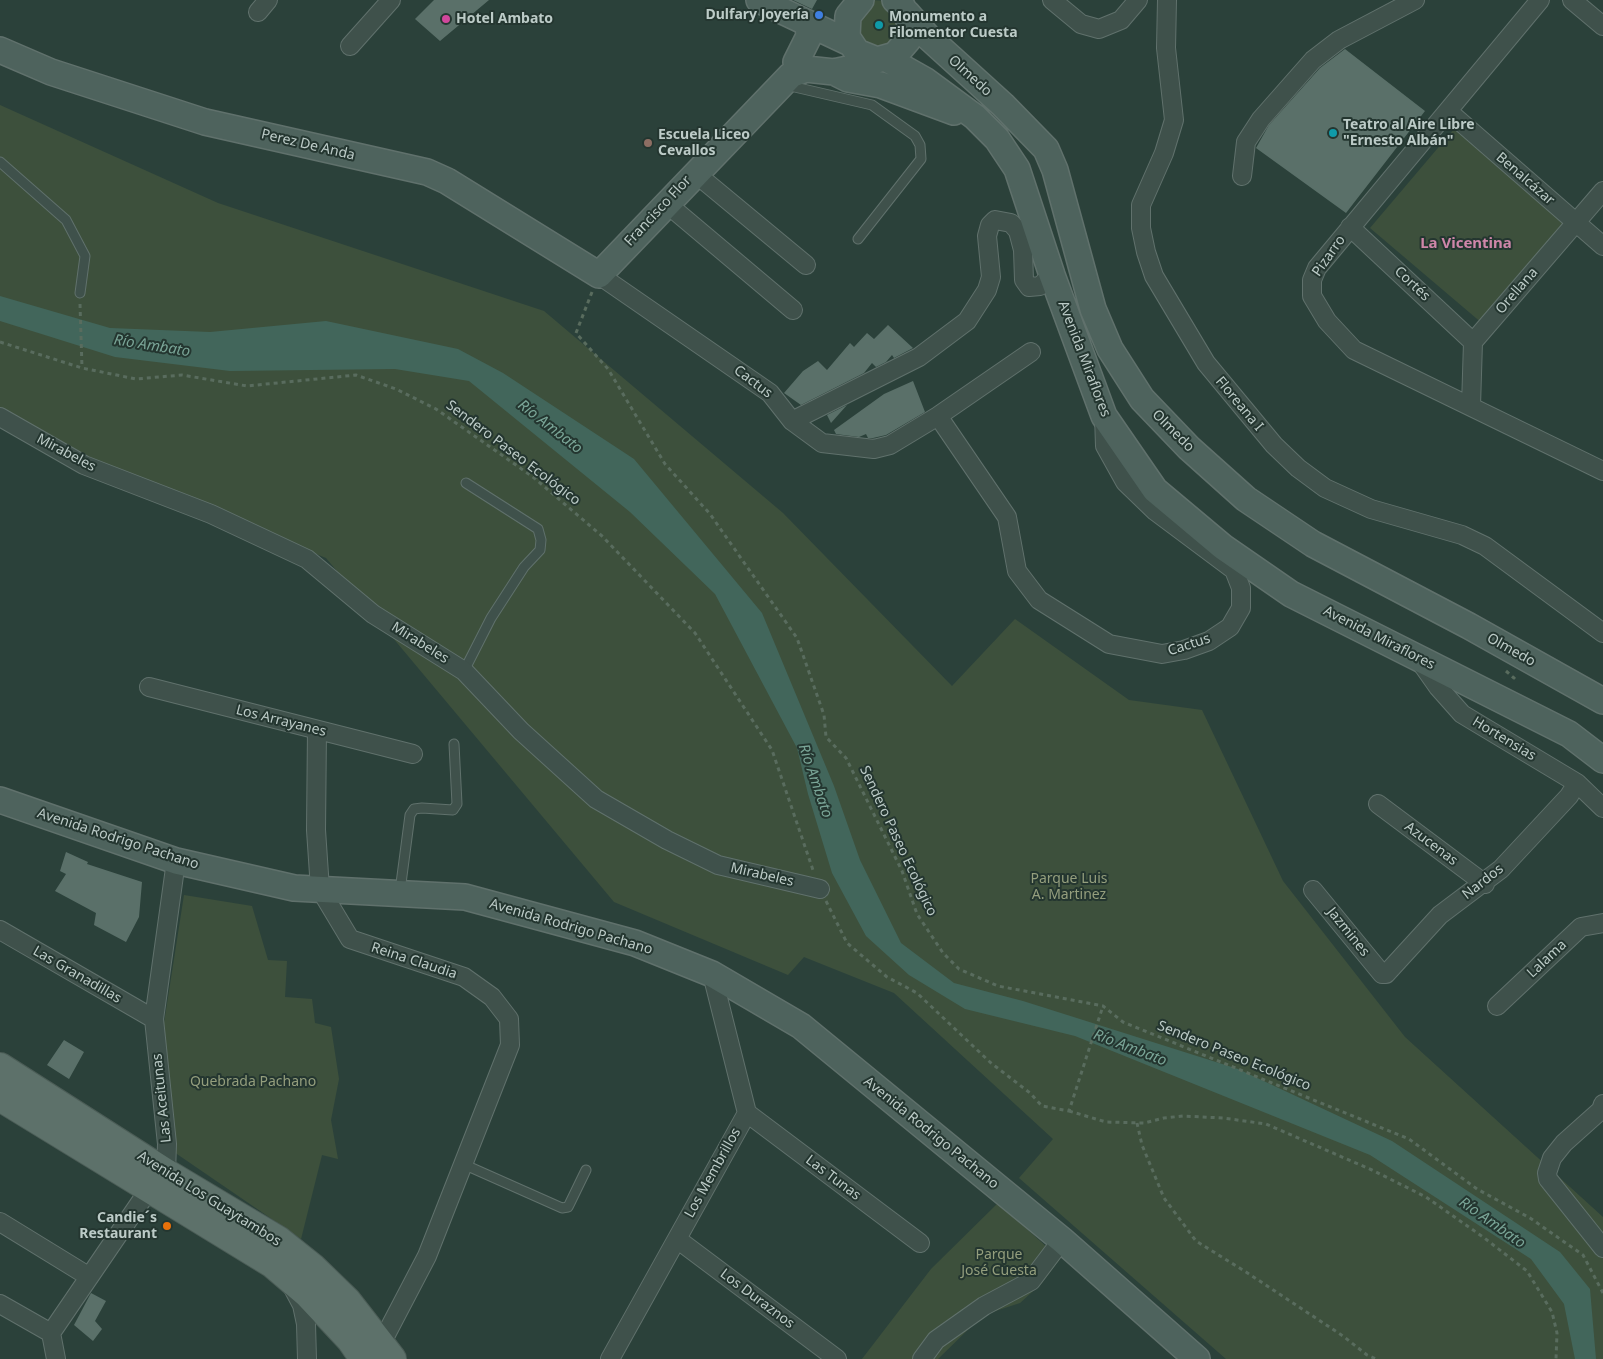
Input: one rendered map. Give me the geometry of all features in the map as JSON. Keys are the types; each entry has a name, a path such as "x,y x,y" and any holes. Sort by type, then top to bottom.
{"main road":[{"name":"Avenida Miraflores","path":"759,0 851,45 864,56 882,59 926,81 975,117 997,139 1017,169 1052,275 1104,416 1155,490 1223,547 1291,594 1569,734 1603,760"},
{"path":"796,62 839,61 851,45 846,23 851,10 861,0"},
{"path":"781,83 798,70 834,72 895,55 908,40 910,31 901,6"},
{"name":"Olmedo","path":"901,6 928,37 1003,105 1046,149 1055,170 1094,309 1110,349 1142,399 1189,448 1246,499 1313,544 1603,701"},
{"path":"781,83 787,69 796,62 809,36 808,25"},
{"name":"Perez De Anda","path":"0,50 51,72 205,122 427,172 447,181 599,275"},
{"path":"834,72 843,78 881,85 951,111 975,117"},
{"name":"Francisco Flor","path":"599,275 781,83"},
{"name":"Avenida Rodrigo Pachano","path":"0,800 176,861 294,888 465,897 635,943 712,974 801,1026 1062,1240 1197,1359"},
{"name":"Avenida Los Guaytambos","path":"0,1068 273,1264 332,1320 379,1354"},
{"name":"Avenida Los Guaytambos","path":"0,1097 158,1180 278,1240 313,1268 346,1301 379,1354"}],"street":[{"path":"350,46 391,0"},
{"path":"1052,0 1081,24 1099,29 1121,20 1138,0"},
{"name":"Floreana I","path":"1167,0 1166,48 1174,120 1167,146 1141,205 1141,228 1154,276 1206,363 1274,445 1298,468 1325,488 1371,509 1453,532 1478,543 1495,553 1603,633"},
{"path":"1242,176 1246,142 1261,119 1313,60 1339,40 1415,0"},
{"name":"Pizarro","path":"1540,0 1350,227 1314,276 1312,291 1316,306 1339,336 1354,350 1603,471"},
{"path":"1572,0 1603,26"},
{"name":"Benalcázar","path":"1448,111 1603,246"},
{"path":"695,173 806,265"},
{"name":"Orellana","path":"1473,342 1603,192"},
{"path":"666,203 794,310"},
{"path":"792,421 919,357 967,321 987,290 991,277 987,236 990,225 995,220 1011,223 1018,231 1023,250 1024,280 1029,287 1040,286 1052,275"},
{"name":"Cortés","path":"1350,227 1473,342"},
{"name":"Cactus","path":"599,275 770,392 792,421 822,443 874,449 890,445 938,416 1031,352"},
{"path":"1471,406 1473,342"},
{"name":"Cactus","path":"938,416 1007,517 1017,571 1039,600 1109,644 1162,654 1184,650 1209,641 1230,628 1241,608 1241,588 1234,570 1156,511 1125,482 1105,446 1104,416"},
{"name":"Mirabeles","path":"0,417 84,465 211,514 307,559 373,614 464,670 522,731 596,799 667,840 718,865 820,889"},
{"name":"Hortensias","path":"1417,658 1438,687 1462,714 1577,783 1603,808"},
{"name":"Los Arrayanes","path":"149,687 413,754"},
{"name":"Reina Claudia","path":"317,730 316,830 320,889 350,939 464,977 492,997 508,1019 510,1044 427,1256 379,1354"},
{"name":"Nardos","path":"1382,974 1386,974 1440,915 1485,884 1502,869 1569,796 1577,783"},
{"name":"Azucenas","path":"1378,804 1485,884"},
{"name":"Las Aceitunas","path":"158,1180 167,1144 154,1019 176,861"},
{"name":"Jazmines","path":"1313,890 1382,974"},
{"name":"Lalama","path":"1497,1006 1581,927 1603,923"},
{"name":"Las Granadillas","path":"0,930 154,1019"},
{"name":"Los Membrillos","path":"610,1359 747,1113 712,974"},
{"path":"1603,1104 1601,1110 1564,1143 1552,1158 1547,1173 1548,1179 1603,1248"},
{"name":"Las Tunas","path":"747,1113 920,1243"},
{"path":"56,1359 51,1332 88,1276 158,1180"},
{"path":"0,1222 88,1276"},
{"name":"Los Duraznos","path":"677,1239 837,1359"},
{"path":"922,1359 936,1340 944,1334 984,1306 1031,1281 1062,1240"},
{"path":"287,1276 302,1305 306,1324 307,1359"},
{"path":"0,1304 51,1332"}],"lane":[{"path":"781,83 872,105 915,136 920,145 921,159 858,239"},
{"path":"0,162 66,220 85,256 80,293"},
{"path":"464,670 491,618 524,567 540,550 541,540 538,529 466,483"},
{"path":"400,894 410,815 414,809 453,810 457,804 454,744"},
{"path":"463,1164 562,1208 568,1207 586,1170"}],"path":[{"name":"Sendero Paseo Ecológico","path":"599,275 576,333 608,369 665,464 710,514 797,638 824,715 826,737 846,758 902,871 917,914 938,945 959,969 998,986 1103,1006 1123,1022 1409,1139 1477,1189 1530,1218 1583,1255 1603,1293"},
{"path":"80,293 82,368"},
{"name":"Sendero Paseo Ecológico","path":"0,342 82,368 136,379 182,375 246,386 356,375 396,389 436,409 533,478 602,536 695,633 772,750 820,889 847,943 887,977 917,992 991,1063 1030,1093 1042,1106 1069,1111 1106,1122 1137,1123 1183,1116 1223,1118 1266,1124 1372,1170 1426,1197 1527,1271 1552,1312 1557,1333 1556,1359"},
{"path":"1500,666 1514,678 1527,659"},
{"path":"1069,1111 1103,1006"},
{"path":"1137,1123 1142,1145 1164,1198 1196,1242 1246,1272 1343,1336 1367,1355 1376,1359"}],"green space":[{"path":"869,0 890,1 903,39 872,54 850,21"},
{"name":"Parque Luis A. Martinez","path":"0,105 218,203 544,311 783,513 952,686 1015,619 1129,700 1202,710 1283,881 1405,1037 1603,1217 1603,1359 1226,1359 1019,1178 1053,1139 894,993 804,957 788,975 614,902 326,558 65,451 0,414"},
{"path":"1454,129 1566,226 1483,324 1370,228"},
{"name":"Quebrada Pachano","path":"184,895 252,906 268,960 287,961 285,997 312,999 315,1023 331,1027 339,1079 331,1120 338,1159 322,1155 301,1239 174,1152 164,1023"},
{"name":"Parque José Cuesta","path":"998,1203 1060,1259 1042,1283 1020,1303 983,1315 938,1359 862,1359 931,1269"}],"water":[{"name":"Río Ambato","path":"0,296 110,328 210,332 326,321 458,349 503,373 634,459 762,613 834,786 860,860 901,943 954,983 1023,1001 1238,1069 1392,1141 1560,1252 1590,1289 1596,1359 1575,1359 1564,1304 1531,1259 1370,1155 1075,1036 965,1009 909,975 866,936 832,873 808,794 797,748 715,594 630,512 469,381 395,369 230,371 115,357 0,321"}],"building":[{"path":"434,0 489,0 440,41 415,19"},
{"path":"793,0 817,0 812,9"},
{"name":"Teatro al Aire Libre \"Ernesto Albán\"","path":"1345,49 1425,111 1346,213 1256,148 1269,125 1320,68"},
{"path":"888,325 913,348 894,358 892,355 886,362 876,367 872,363 864,373 801,405 784,393 803,371 818,361 827,370 850,343 854,347 867,333 874,339"},
{"path":"913,381 925,412 886,435 868,438 866,434 859,437 836,434 834,430 884,394"},
{"path":"847,405 831,423 827,415"},
{"path":"66,852 88,862 87,864 142,882 139,917 126,942 94,925 96,913 55,891 66,874 60,871"},
{"path":"64,1040 84,1052 69,1079 47,1065"},
{"path":"91,1293 106,1301 95,1321 102,1329 93,1341 74,1325"}],"place":[{"name":"Dulfary Joyería","path":"819,15"},
{"name":"Hotel Ambato","path":"446,19"},
{"name":"Monumento a Filomentor Cuesta","path":"879,25"},
{"name":"Teatro al Aire Libre \"Ernesto Albán\"","path":"1333,133"},
{"name":"Escuela Liceo Cevallos","path":"648,143"},
{"name":"Candie´s Restaurant","path":"167,1226"}],"district":[{"name":"La Vicentina","path":"1466,244"}]}
